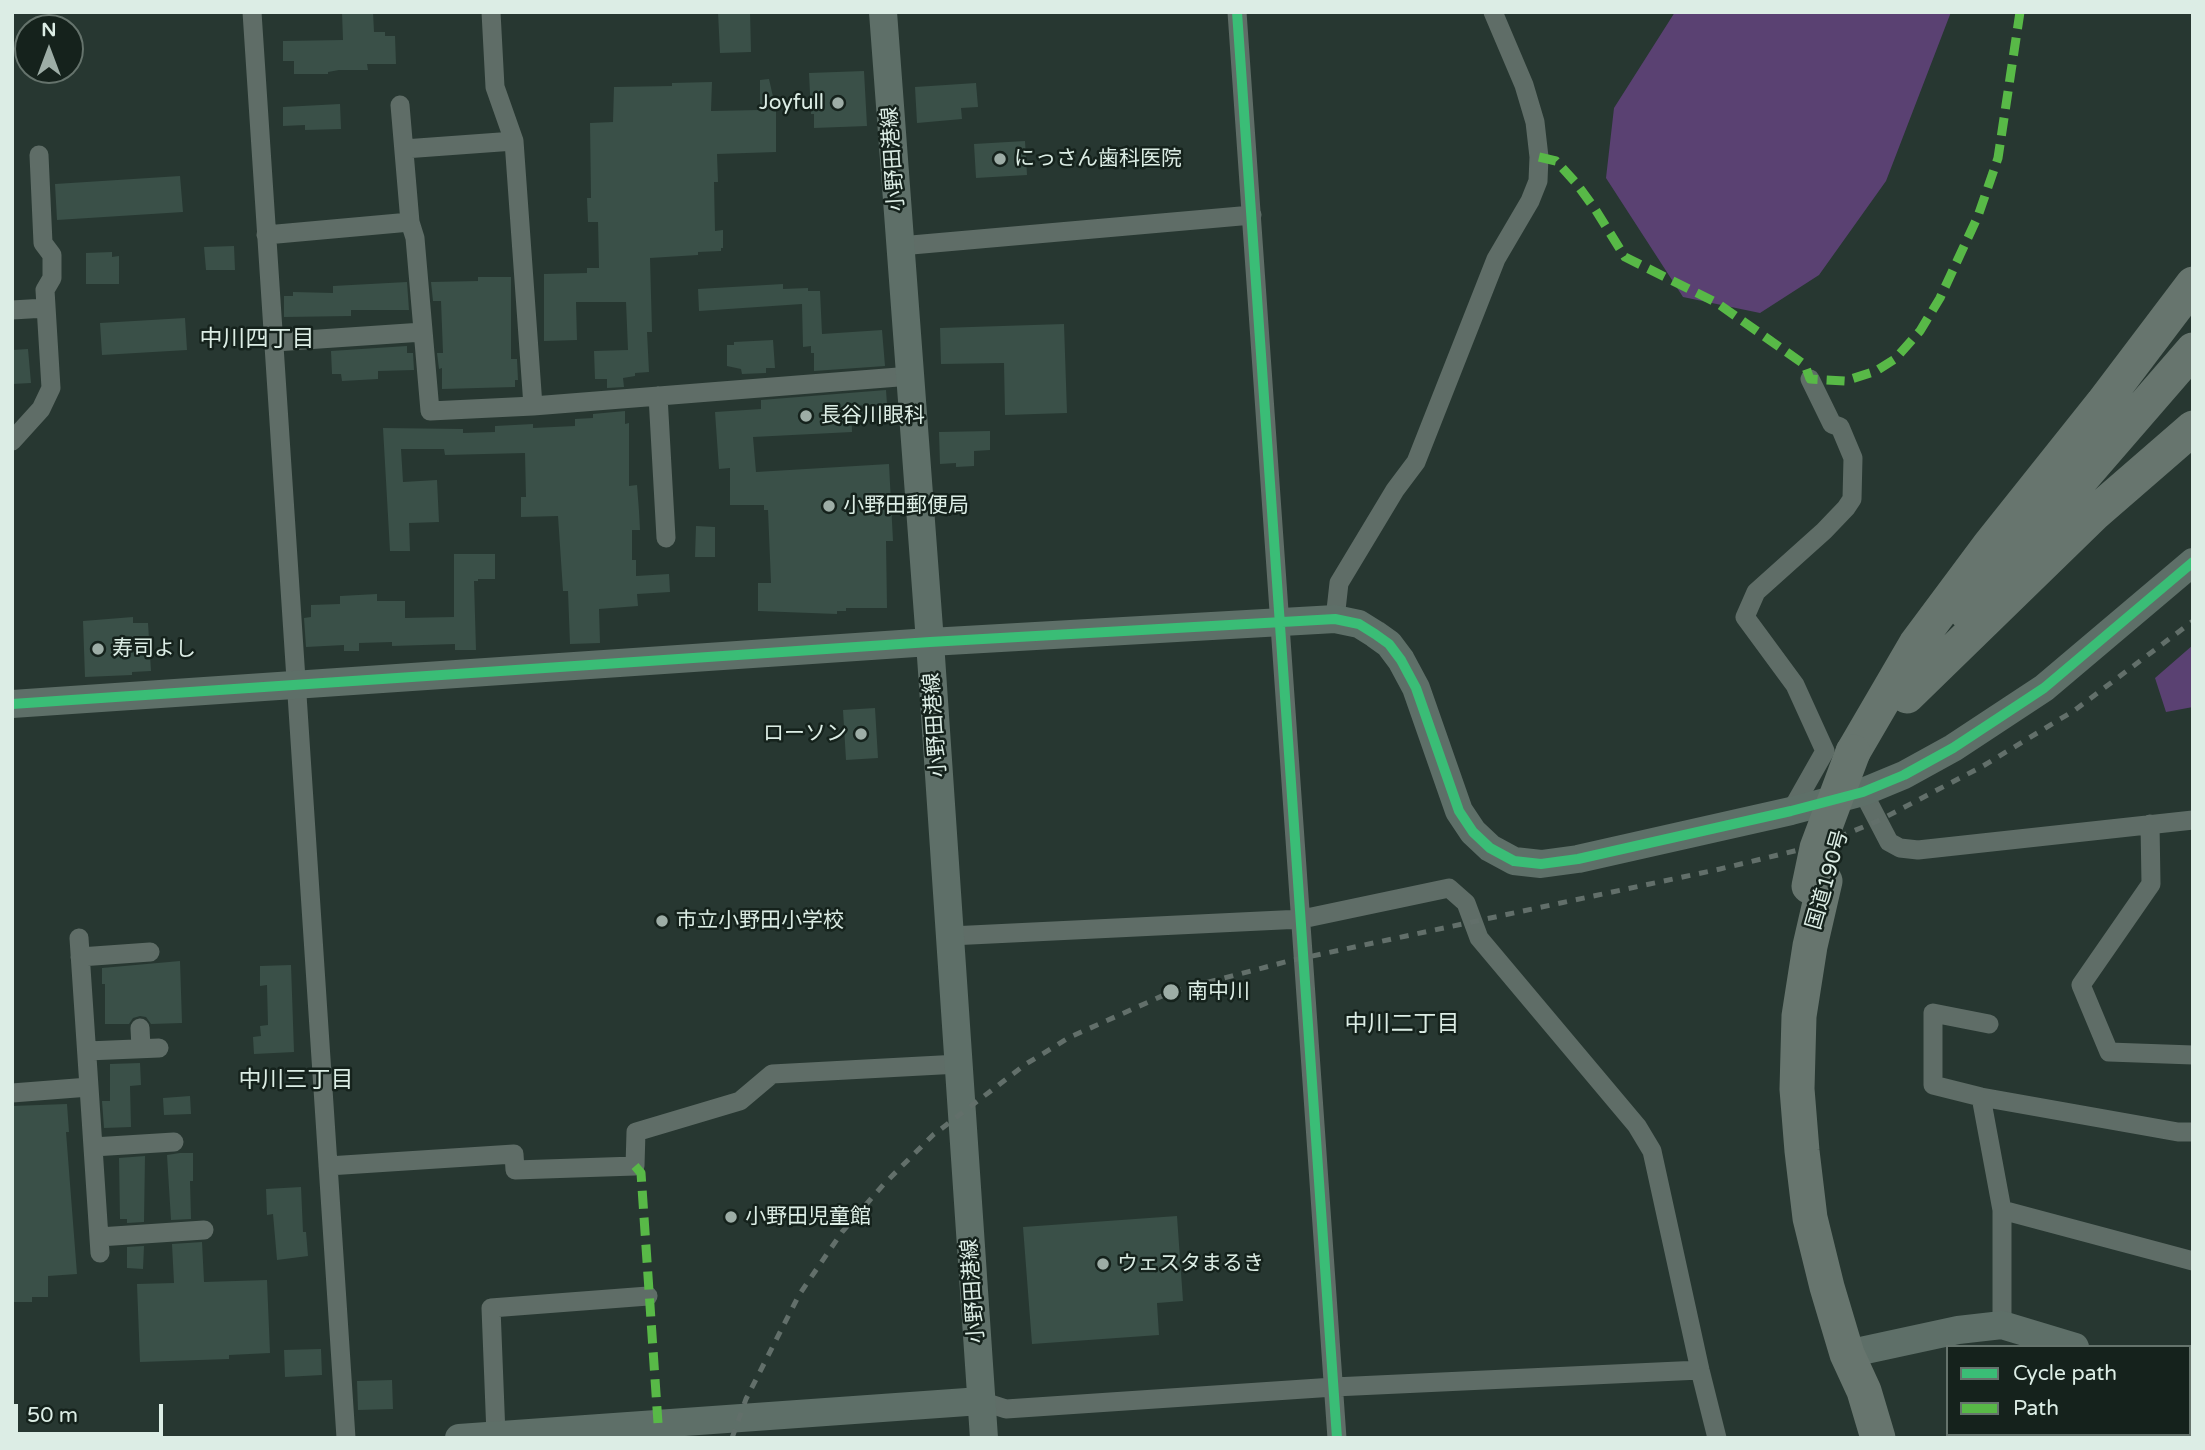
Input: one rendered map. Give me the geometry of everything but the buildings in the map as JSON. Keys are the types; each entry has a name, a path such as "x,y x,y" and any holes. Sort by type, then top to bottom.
{"highway":[{"path":"1864,751 1916,644 2193,285"},
{"name":"国道190号","path":"1878,1438 1864,1391 1847,1354 1810,1218 1797,1089 1800,1016 1817,883 1849,810 1864,751 1907,696 1952,628 2193,350"},
{"path":"1907,696 2095,513 2193,428"},
{"name":"国道190号","path":"1847,1354 1850,1395 1861,1438"}],"street":[{"path":"252,12 346,1438"},
{"path":"491,12 495,87 514,142 533,406"},
{"name":"小野田港線","path":"883,12 930,642 984,1438"},
{"path":"1237,12 1337,1438"},
{"path":"1335,618 1339,583 1395,491 1416,462 1496,259 1530,201 1538,181 1539,157 1535,122 1524,85 1493,12"},
{"path":"400,104 430,411 533,406 911,376"},
{"path":"404,149 514,142"},
{"path":"12,441 41,409 51,388 45,290 52,278 52,255 43,243 39,155"},
{"path":"901,246 1252,215"},
{"path":"265,235 410,222"},
{"path":"12,310 46,307"},
{"path":"275,342 423,332"},
{"path":"1791,811 1825,751 1795,685 1745,617 1756,592 1824,531 1852,499 1853,458 1840,427 1832,424 1810,379"},
{"path":"658,396 666,538"},
{"path":"12,704 930,642 1335,618 1359,624 1375,634 1389,644 1401,660 1416,688 1459,811 1473,832 1490,848 1514,861 1541,864 1578,859 1791,811 1863,792 1904,775 1954,748 2044,688 2193,562"},
{"path":"1863,792 1889,842 1900,848 1918,850 2193,820"},
{"path":"2150,824 2151,884 2081,985 2109,1052 2193,1055"},
{"path":"950,936 1302,919 1448,888 1466,903 1479,938 1637,1126 1652,1151 1717,1438"},
{"path":"150,952 79,947 100,1245 204,1230"},
{"path":"1989,1024 1933,1013 1933,1085 1981,1097 2178,1132 2193,1132"},
{"path":"87,1051 150,1048 140,1028"},
{"path":"328,1166 514,1154 515,1170 635,1166 636,1132 740,1101 772,1074 958,1063"},
{"path":"12,1093 89,1087"},
{"path":"1981,1097 2002,1210 2002,1325"},
{"path":"93,1147 174,1142"},
{"path":"2002,1210 2193,1261"},
{"path":"496,1435 491,1308 648,1296"},
{"path":"1847,1354 1958,1330 2002,1325 2068,1345"},
{"path":"459,1438 981,1401 1006,1409 1334,1387 1700,1370"}],"shaded area":[{"path":"1675,12 1951,12 1886,181 1819,275 1760,313 1683,297 1606,178 1614,108"},
{"path":"2193,645 2193,707 2166,712 2155,678"},
{"path":"1996,1436 2156,1436 2156,1438"}],"railway":[{"path":"732,1438 746,1399 799,1295 842,1232 884,1184 933,1135 1026,1064 1070,1037 1171,992 1289,961 1720,869 1819,845 1878,821 1983,766 2075,710 2193,621"}],"marked path":[{"path":"1539,157 1556,161 1576,183 1625,257 1717,303 1805,365 1810,379 1845,381 1876,371 1895,359 1920,331 1940,298 1978,216 1998,158 2020,12"},
{"path":"635,1166 641,1173 658,1423"}],"cycle path":[{"path":"1237,12 1337,1438"},
{"path":"12,704 930,642 1335,619 1359,624 1389,644 1401,660 1416,688 1459,811 1473,832 1490,848 1514,861 1541,864 1578,859 1791,811 1863,792 1904,775 1953,748 2044,688 2193,562"}],"place":[{"name":"Joyfull","path":"838,103"},
{"name":"にっさん歯科医院","path":"1000,159"},
{"name":"長谷川眼科","path":"806,416"},
{"name":"小野田郵便局","path":"829,506"},
{"name":"寿司よし","path":"98,649"},
{"name":"ローソン","path":"861,734"},
{"name":"市立小野田小学校","path":"662,921"},
{"name":"南中川","path":"1171,992"},
{"name":"小野田児童館","path":"731,1217"},
{"name":"ウェスタまるき","path":"1103,1264"}],"district":[{"name":"中川四丁目","path":"257,340"},
{"name":"中川二丁目","path":"1402,1025"},
{"name":"中川三丁目","path":"296,1081"}]}
